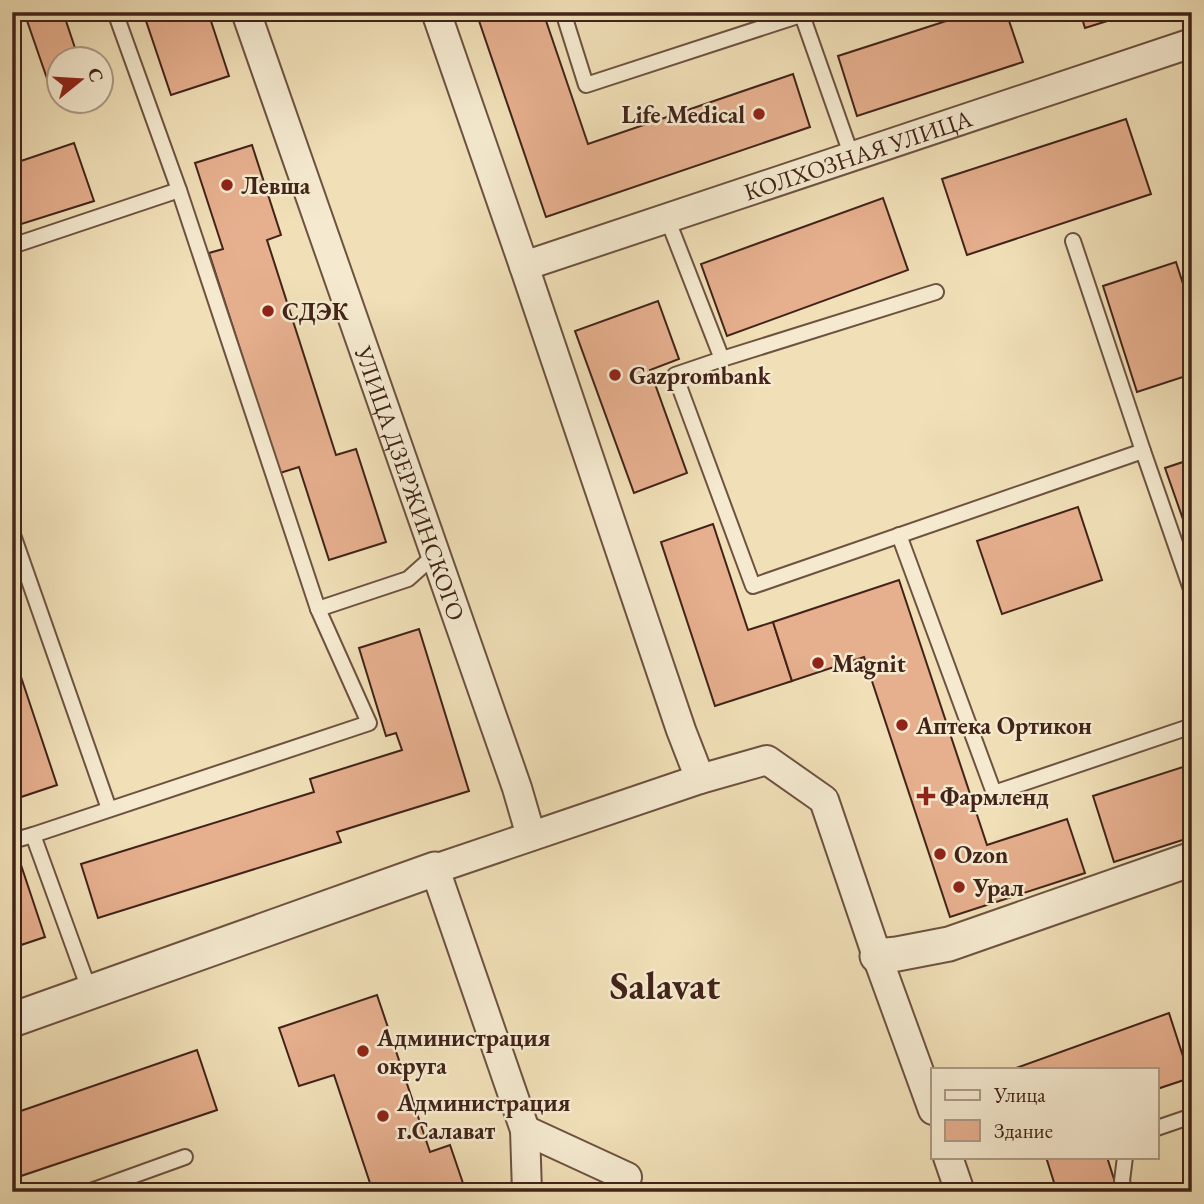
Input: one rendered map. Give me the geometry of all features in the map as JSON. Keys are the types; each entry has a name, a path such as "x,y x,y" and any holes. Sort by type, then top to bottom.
{"street":[{"name":"УЛИЦА ДЗЕРЖИНСКОГО","path":"246,12 517,788 531,836"},
{"path":"436,12 700,779"},
{"name":"КОЛХОЗНАЯ УЛИЦА","path":"524,266 1192,43"},
{"path":"12,1020 435,869 700,779 767,760 824,800 930,1102"},
{"path":"877,956 949,944 1192,859"},
{"path":"435,869 525,1130 527,1192"},
{"path":"525,1130 624,1185"},
{"path":"948,1158 960,1192"}],"lane":[{"path":"12,841 369,723 318,609 179,190 115,12"},
{"path":"563,12 586,85 806,14 852,157"},
{"path":"12,246 179,190"},
{"path":"667,218 722,359"},
{"path":"1073,241 1192,592"},
{"path":"936,292 675,375 753,586 1143,451"},
{"path":"12,532 109,809"},
{"path":"900,535 994,793 1192,726"},
{"path":"318,609 408,579 436,554"},
{"path":"33,835 90,992"},
{"path":"1158,1128 1192,1116"},
{"path":"88,1192 185,1157"},
{"path":"1125,1158 1122,1181 1125,1192"}],"building":[{"path":"24,12 63,12 74,46 46,46 46,76"},
{"path":"143,12 208,12 229,76 171,95"},
{"path":"476,12 543,12 588,144 793,74 810,127 546,217"},
{"path":"974,12 1006,12 1023,62 857,116 838,56"},
{"path":"1080,12 1136,12 1085,28"},
{"path":"1126,119 1151,194 967,255 942,179"},
{"path":"74,143 94,201 12,227 12,164"},
{"path":"252,145 281,235 267,240 336,455 356,449 386,542 329,560 299,467 280,473 209,253 223,249 195,163"},
{"path":"883,198 908,270 727,336 701,264"},
{"path":"1176,262 1192,312 1192,374 1137,392 1103,286"},
{"path":"658,301 679,359 650,370 687,473 634,493 575,331"},
{"path":"1192,459 1192,545 1165,468"},
{"path":"1078,507 1102,580 1002,614 977,541"},
{"path":"713,524 748,630 773,622 792,681 715,706 661,542"},
{"path":"899,580 987,845 1067,819 1085,873 950,917 864,657 792,681 773,622"},
{"path":"419,629 469,791 337,832 341,842 98,918 81,864 314,792 310,779 402,750 396,733 386,736 359,648"},
{"path":"12,650 57,785 12,800"},
{"path":"1192,764 1192,837 1114,862 1093,796"},
{"path":"18,856 45,937 12,948 12,858"},
{"name":"Администрация г.Салават","path":"377,995 430,1152 450,1145 466,1192 373,1192 334,1075 299,1086 279,1028"},
{"path":"1169,1013 1190,1078 1158,1089 1158,1068 1016,1068"},
{"path":"197,1050 217,1110 12,1179 12,1114"},
{"path":"1046,1158 1107,1158 1118,1192 1057,1192"}],"place":[{"name":"Life Medical","path":"759,114"},
{"name":"Левша","path":"227,185"},
{"name":"СДЭК","path":"268,311"},
{"name":"Gazprombank","path":"615,375"},
{"name":"Magnit","path":"818,663"},
{"name":"Аптека Ортикон","path":"902,725"},
{"name":"Фармленд","path":"926,796"},
{"name":"Ozon","path":"940,854"},
{"name":"Урал","path":"959,887"},
{"name":"Администрация округа","path":"363,1051"},
{"name":"Администрация г.Салават","path":"383,1116"}],"district":[{"name":"Salavat","path":"665,985"}]}
